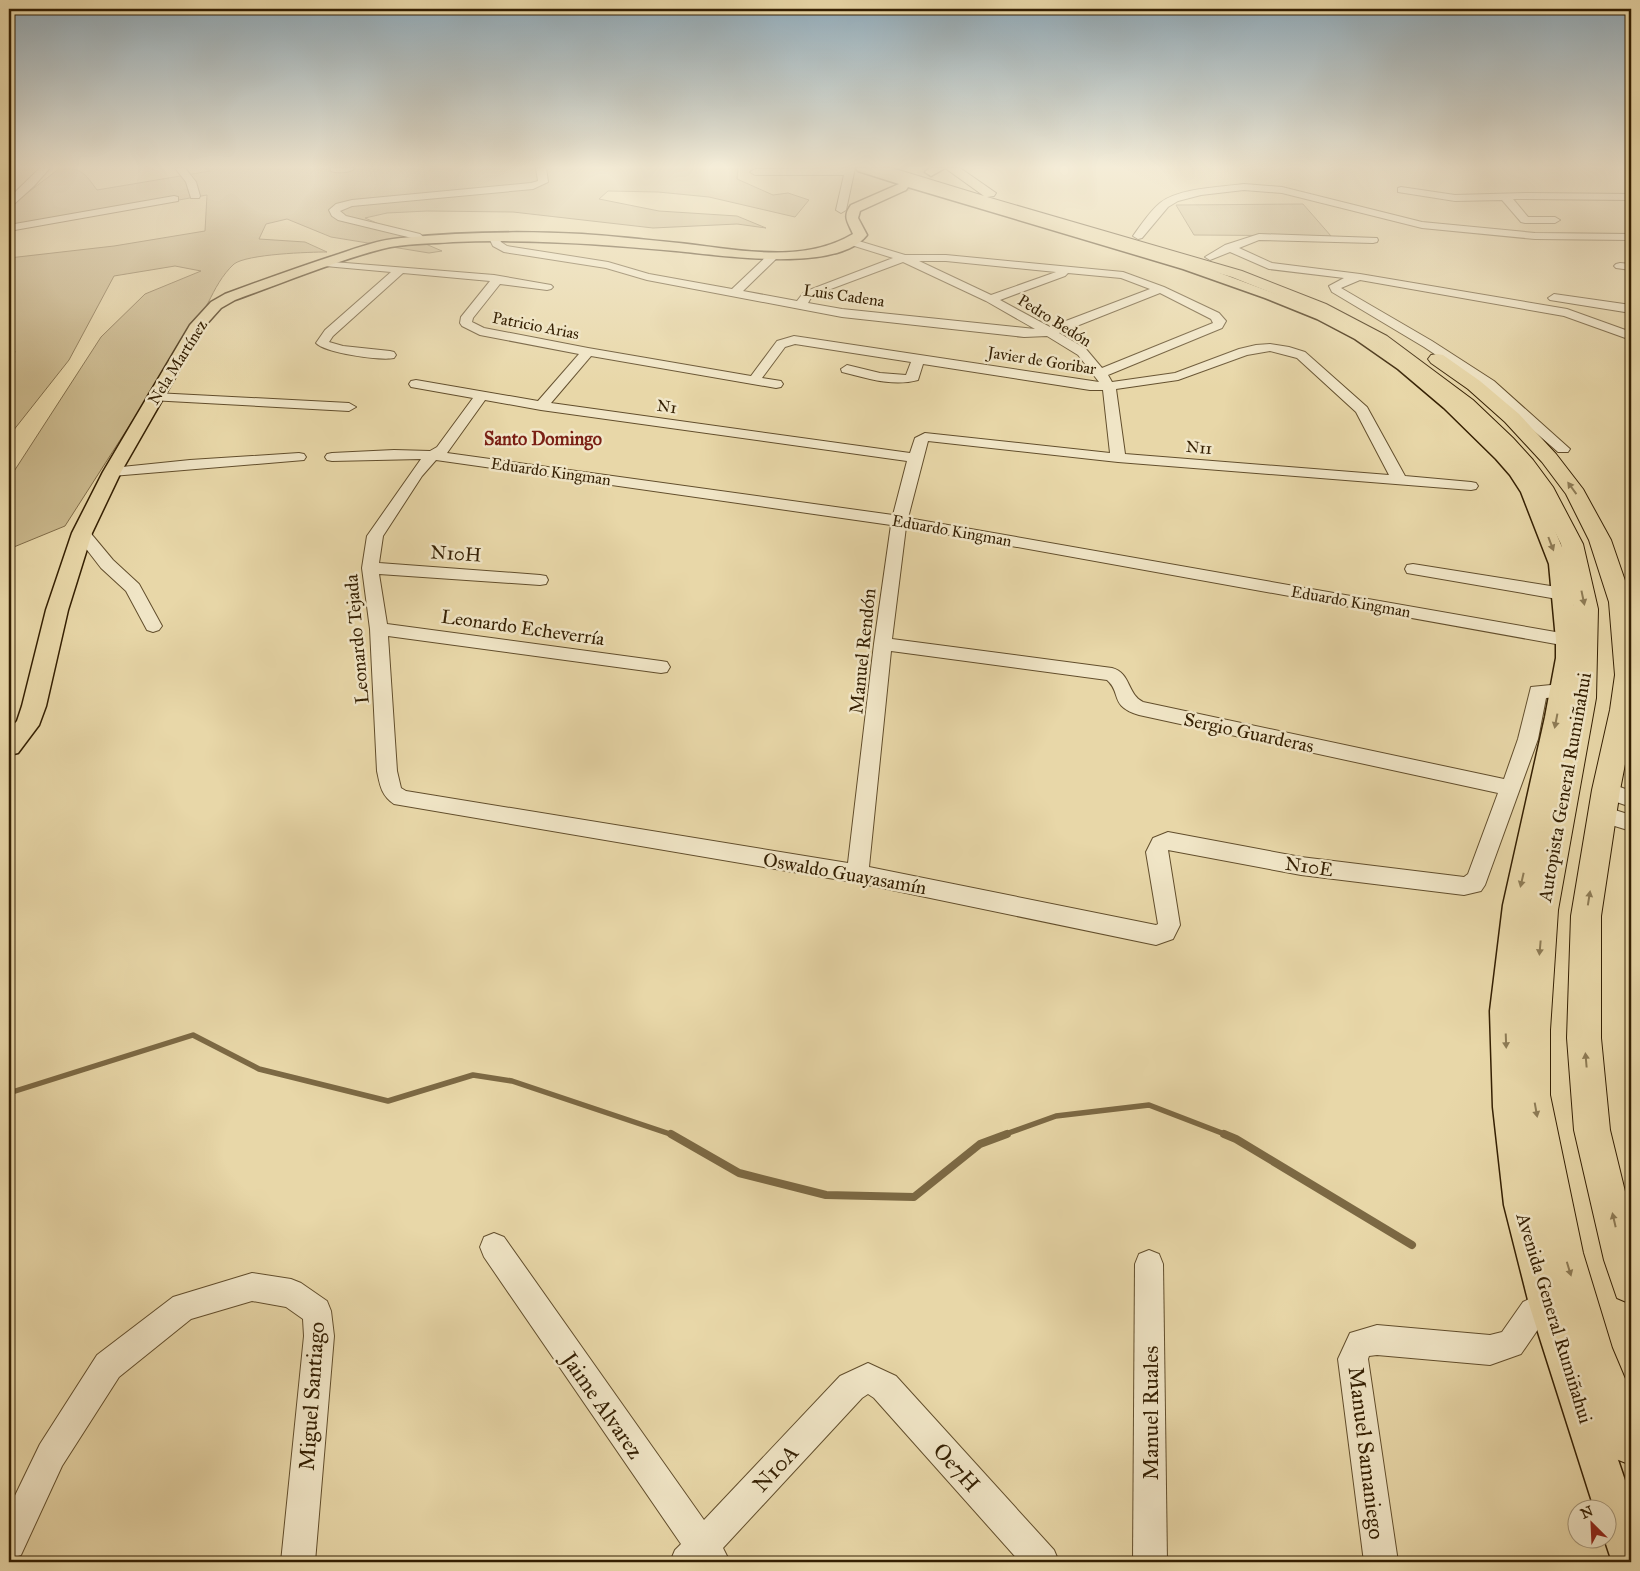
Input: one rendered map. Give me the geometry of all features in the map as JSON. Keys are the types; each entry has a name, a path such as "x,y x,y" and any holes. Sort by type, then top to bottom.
{"highway":[{"name":"Autopista General Rumiñahui","path":"1124,241 1237,274 1320,307 1381,340 1466,404 1506,442 1543,487 1572,544 1586,609 1583,698 1543,910 1533,1030 1533,1095 1564,1252 1592,1348 1631,1444"},
{"path":"1165,241 1220,252 1260,274 1342,306 1419,343 1474,385 1512,418 1549,458 1576,493 1600,540 1622,602 1628,658 1623,710 1606,790 1586,916 1584,1038 1592,1130 1623,1260 1631,1284"}],"main road":[{"name":"Nela Martínez","path":"9,746 27,725 34,706 57,610 82,533 112,472 198,325 216,305 230,297 388,243 407,241"},
{"name":"Nela Martínez","path":"617,241 773,256 823,252 852,242"},
{"name":"Avenida General Rumiñahui","path":"1100,241 1220,277 1322,316 1374,346 1404,366 1487,438 1518,472 1537,506 1559,564 1568,640 1557,717 1517,905 1505,1011 1509,1106 1521,1204 1547,1304 1631,1558"}],"street":[{"name":"Luis Cadena","path":"496,241 504,249 608,265 646,277 800,306 842,313 1024,334 1049,332 1160,289"},
{"path":"1220,252 1243,241"},
{"path":"1558,241 1631,248"},
{"name":"Pedro Bedón","path":"852,242 892,252 990,300 1082,352 1109,387 1112,396 1118,458"},
{"path":"1220,252 1269,266 1360,277 1566,313 1631,336"},
{"path":"734,294 773,256"},
{"path":"800,306 808,294 903,258 946,258 1123,275 1160,289 1215,316 1220,321 1218,324 1100,373"},
{"name":"Patricio Arias","path":"325,263 488,277 496,280 494,286 466,317 466,323 480,331 588,352 776,384"},
{"path":"1269,266 1350,268 1631,310"},
{"path":"990,300 1061,274 1065,272 1065,268"},
{"path":"390,354 325,346 322,343 330,333 400,270"},
{"path":"1360,277 1345,280 1335,286 1336,290 1488,384 1563,449"},
{"path":"496,280 547,287"},
{"name":"Javier de Goribar","path":"754,380 777,348 789,341 918,358 1090,386 1109,387 1186,374 1223,358 1257,348 1290,350 1301,355 1362,410 1400,481"},
{"name":"Patricio Arias","path":"541,406 588,352"},
{"path":"847,370 895,379 908,379 913,377 918,358"},
{"name":"N1","path":"416,384 541,406 915,458"},
{"name":"Leonardo Tejada","path":"424,803 400,798 392,792 389,782 379,628 370,568 375,536 416,474 432,455 442,450 482,395"},
{"path":"155,397 349,407"},
{"name":"N11","path":"925,437 1118,458 1471,486"},
{"name":"Manuel Rendón","path":"858,874 883,644 899,521 920,441 925,437"},
{"name":"Eduardo Kingman","path":"332,457 394,454 432,455 899,521 1568,640"},
{"path":"112,472 190,464 299,458"},
{"path":"82,533 107,564 133,588 152,626"},
{"name":"N10H","path":"370,568 540,580"},
{"path":"1413,568 1563,594"},
{"name":"Leonardo Echeverría","path":"379,628 661,667"},
{"name":"Sergio Guarderas","path":"883,644 1112,674 1122,683 1124,698 1131,705 1139,708 1409,768 1512,788"},
{"path":"1512,788 1528,739 1538,692 1561,691"},
{"name":"N10E","path":"1168,841 1301,866 1464,886 1473,884 1477,879 1512,788"},
{"path":"1606,790 1631,799"},
{"name":"Oswaldo Guayasamín","path":"424,803 858,874 1156,935 1165,932 1169,925 1156,852 1160,844 1168,841"},
{"path":"1602,814 1631,824"},
{"name":"Jaime Alvarez","path":"494,1247 700,1557"},
{"name":"Manuel Ruales","path":"1149,1264 1150,1562"},
{"name":"Miguel Santiago","path":"9,1543 52,1455 108,1366 183,1307 252,1287 291,1293 317,1311 319,1336 298,1562"},
{"name":"Manuel Samaniego","path":"1381,1562 1353,1359 1360,1343 1377,1340 1490,1350 1511,1344 1533,1312 1547,1304"},
{"name":"N10A","path":"700,1557 851,1387 868,1378"},
{"name":"Oe7H","path":"868,1378 885,1387 1042,1562"}],"shaded area":[{"path":"142,241 294,241 305,242 327,252 265,256 234,264 219,282 208,303 65,526 9,549 9,479 101,337 145,294 201,271 175,266 114,276 69,360 9,436 9,360 15,352 9,338 9,258"},
{"path":"357,241 419,241 442,251 429,253"}],"waterway":[{"path":"9,1093 193,1035 259,1069 388,1101 473,1075 512,1081 672,1135"},
{"path":"1003,1135 1056,1116 1149,1105 1227,1135"},
{"path":"672,1135 739,1173 826,1195 914,1197 980,1144 1007,1134"},
{"path":"1224,1134 1236,1139 1412,1245"}],"district":[{"name":"Santo Domingo","path":"543,439"}]}
